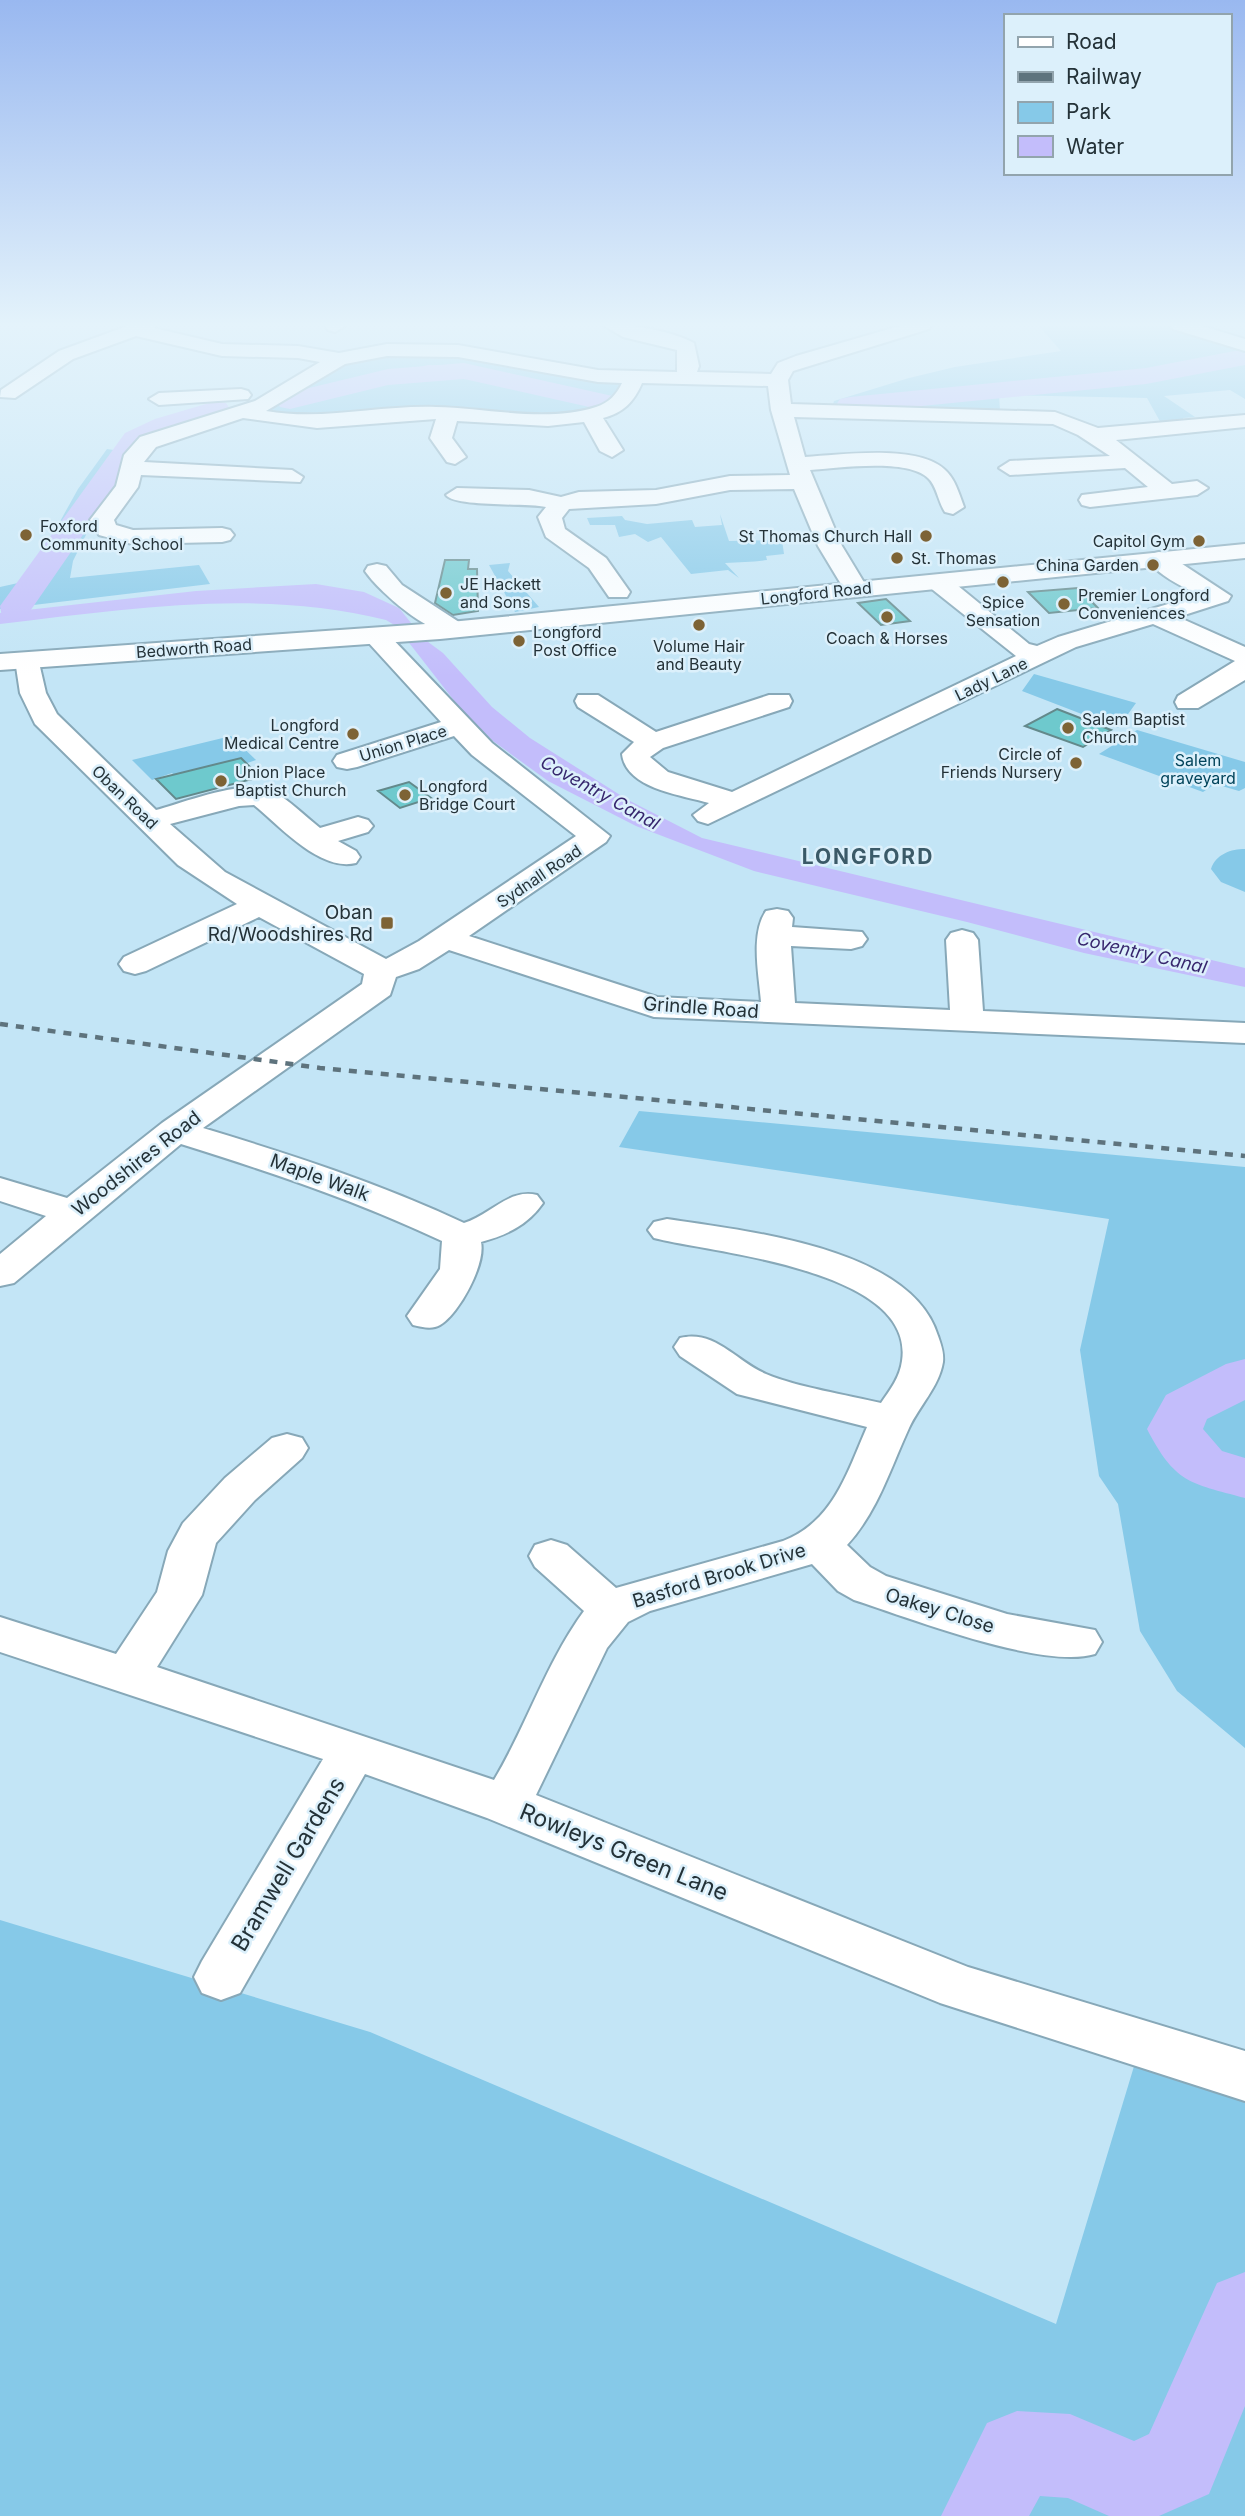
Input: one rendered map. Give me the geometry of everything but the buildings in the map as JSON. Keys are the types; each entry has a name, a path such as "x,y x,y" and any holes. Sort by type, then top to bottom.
{"street":[{"path":"148,442 135,455 127,487 102,520 107,530 132,537 223,541 247,527"},
{"path":"447,442 458,450"},
{"path":"585,442 608,445 607,442"},
{"path":"788,442 841,569 856,589"},
{"path":"1106,442 1166,491"},
{"path":"1010,468 1129,461"},
{"path":"457,495 529,497 561,504 593,497 673,495 730,483 902,462 934,471 941,478 953,507"},
{"path":"132,470 297,473 271,497"},
{"path":"1090,500 1197,488"},
{"path":"561,504 550,517 554,532 598,563 618,592"},
{"name":"Longford Road","path":"382,636 1245,551"},
{"name":"Lady Lane","path":"653,742 636,754 637,763 643,770 678,788 711,793 720,809 1037,655 1096,632 1218,598 1159,559"},
{"path":"377,571 393,590 447,630"},
{"path":"937,581 1020,649 1037,655"},
{"path":"1157,616 1224,649 1245,656"},
{"name":"Bedworth Road","path":"14,661 382,636"},
{"name":"Sydnall Road","path":"381,972 408,962 595,836 482,749 382,636"},
{"name":"Oban Road","path":"14,661 46,718 148,821 204,871 260,905 316,931 372,962 381,972"},
{"path":"1228,702 1194,698 1237,674 1245,666"},
{"path":"588,701 653,742 779,701"},
{"name":"Union Place","path":"347,761 459,725"},
{"path":"148,821 238,797 261,796 316,839 345,857"},
{"path":"316,839 358,826"},
{"path":"135,964 260,905"},
{"path":"779,1012 776,927 851,939"},
{"name":"Grindle Road","path":"445,938 643,1005 1245,1034"},
{"path":"962,940 967,1020"},
{"name":"Woodshires Road","path":"0,1274 175,1131 378,988 381,972"},
{"name":"Maple Walk","path":"175,1131 323,1176 460,1235"},
{"path":"0,1189 73,1212"},
{"path":"427,1316 461,1271 464,1256 460,1235 491,1228 511,1218 524,1203"},
{"name":"Basford Brook Drive","path":"505,1804 538,1746 574,1667 612,1611 638,1598 798,1552 818,1543 834,1531 849,1513 892,1420 920,1373 923,1353 920,1333 897,1300 861,1279 827,1265 761,1247 667,1230"},
{"path":"694,1348 752,1384 892,1420"},
{"path":"127,1675 179,1595 190,1552 199,1534 217,1512 287,1448"},
{"name":"Oakey Close","path":"818,1543 854,1579 870,1588 1006,1631 1079,1642"},
{"path":"551,1556 612,1611"},
{"name":"Rowleys Green Lane","path":"0,1634 354,1750 505,1804 959,1987 1245,2076"},
{"name":"Bramwell Gardens","path":"221,1977 354,1750"}],"green space":[{"path":"107,449 127,452 73,561 70,578 199,565 210,584 0,609 0,587 27,581 78,489"},
{"path":"720,514 729,541 782,540 784,554 766,556 767,560 725,563 739,578 728,570 691,574 661,537 648,542 635,534 619,537 615,525 590,525 587,518 622,516 625,520 647,524 692,520 695,527 722,525"},
{"path":"510,563 508,571 539,607 515,612 489,565"},
{"name":"Salem graveyard","path":"1034,674 1136,703 1118,728 1022,691"},
{"name":"Salem graveyard","path":"1137,730 1245,762 1245,788 1239,791 1215,784 1203,792 1099,754"},
{"path":"231,736 256,760 184,785 172,773 152,780 132,760"},
{"path":"1245,849 1245,892 1221,882 1211,869 1216,860 1225,853"},
{"path":"639,1111 1245,1167 1245,1748 1177,1691 1140,1631 1118,1504 1099,1476 1080,1350 1109,1219 619,1147"},
{"path":"0,1920 370,2032 1056,2324 1135,2063 1245,2101 1245,2516 0,2516"}],"water":[{"name":"Coventry Canal","path":"316,584 364,592 399,608 424,639 443,653 492,707 530,738 628,800 702,838 1245,968 1245,987 1084,953 754,871 636,826 548,781 493,741 459,707 396,626 386,620 338,610 242,603 145,608 0,624 0,613 196,591"}],"waterway":[{"path":"14,610 133,442"},
{"path":"1245,1377 1185,1408 1175,1429 1188,1452 1202,1465 1245,1478"},
{"path":"984,2516 1017,2453 1070,2456 1134,2484 1179,2464 1245,2310"}],"railway":[{"path":"0,1024 320,1068 1245,1156"}],"place":[{"name":"Foxford Community School","path":"26,535"},
{"name":"St Thomas Church Hall","path":"926,536"},
{"name":"Capitol Gym","path":"1199,541"},
{"name":"St. Thomas","path":"897,558"},
{"name":"China Garden","path":"1153,565"},
{"name":"Spice Sensation","path":"1003,582"},
{"name":"JE Hackett and Sons","path":"446,593"},
{"name":"Premier Longford Conveniences","path":"1064,604"},
{"name":"Coach & Horses","path":"887,617"},
{"name":"Volume Hair and Beauty","path":"699,625"},
{"name":"Longford Post Office","path":"519,641"},
{"name":"Salem Baptist Church","path":"1068,728"},
{"name":"Longford Medical Centre","path":"353,734"},
{"name":"Circle of Friends Nursery","path":"1076,763"},
{"name":"Union Place Baptist Church","path":"221,781"},
{"name":"Longford Bridge Court","path":"405,795"},
{"name":"Oban Rd/Woodshires Rd","path":"387,923"}],"district":[{"name":"LONGFORD","path":"868,857"}]}
